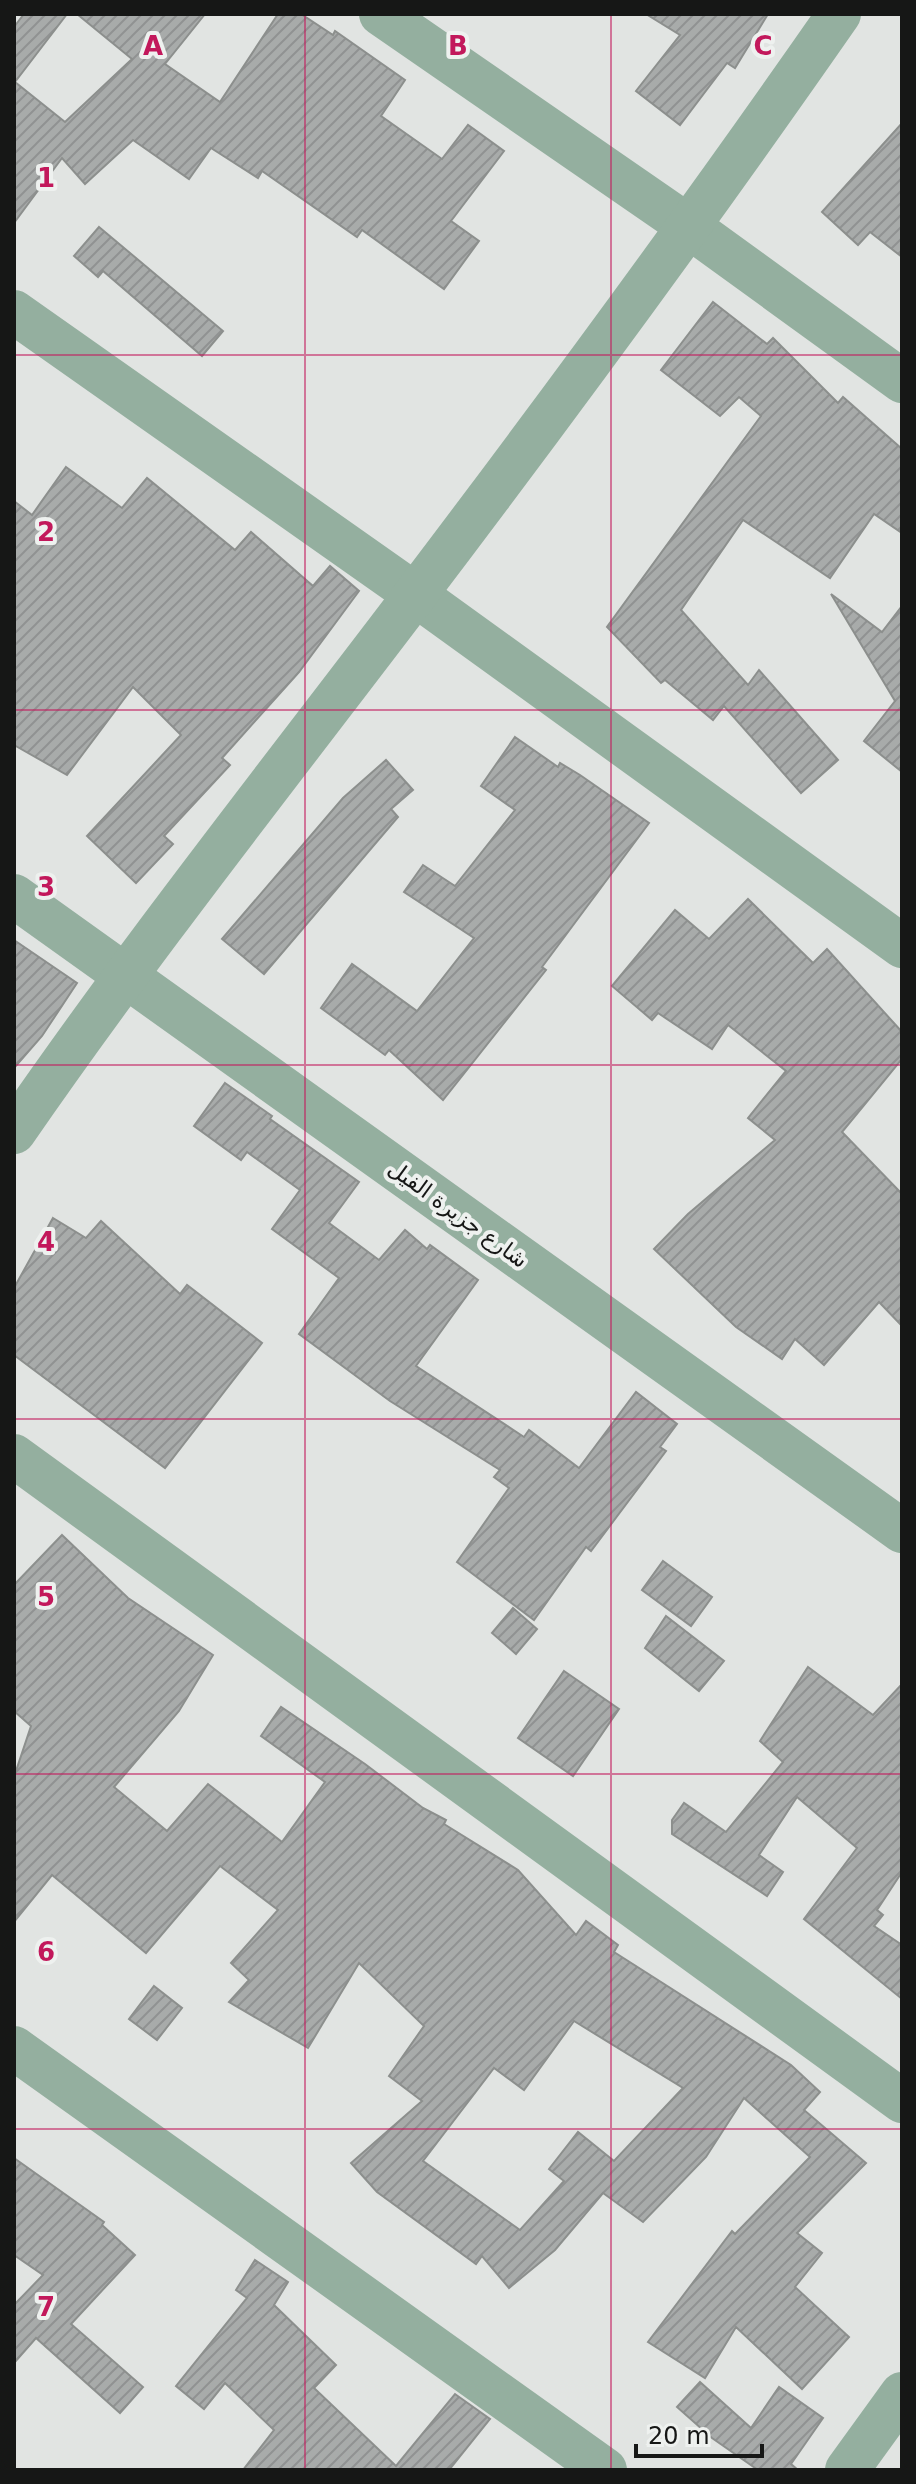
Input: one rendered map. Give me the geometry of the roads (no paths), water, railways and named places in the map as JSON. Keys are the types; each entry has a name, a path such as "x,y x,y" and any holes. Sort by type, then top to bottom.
{"street":[{"path":"381,14 691,228 902,381"},
{"path":"14,1132 123,974 416,595 691,228 839,14"},
{"path":"14,312 416,595 902,946"},
{"name":"شارع جزيرة الفيل","path":"14,896 902,1531"},
{"path":"14,1456 902,2101"},
{"path":"14,2048 605,2470"},
{"path":"847,2470 902,2394"}]}
